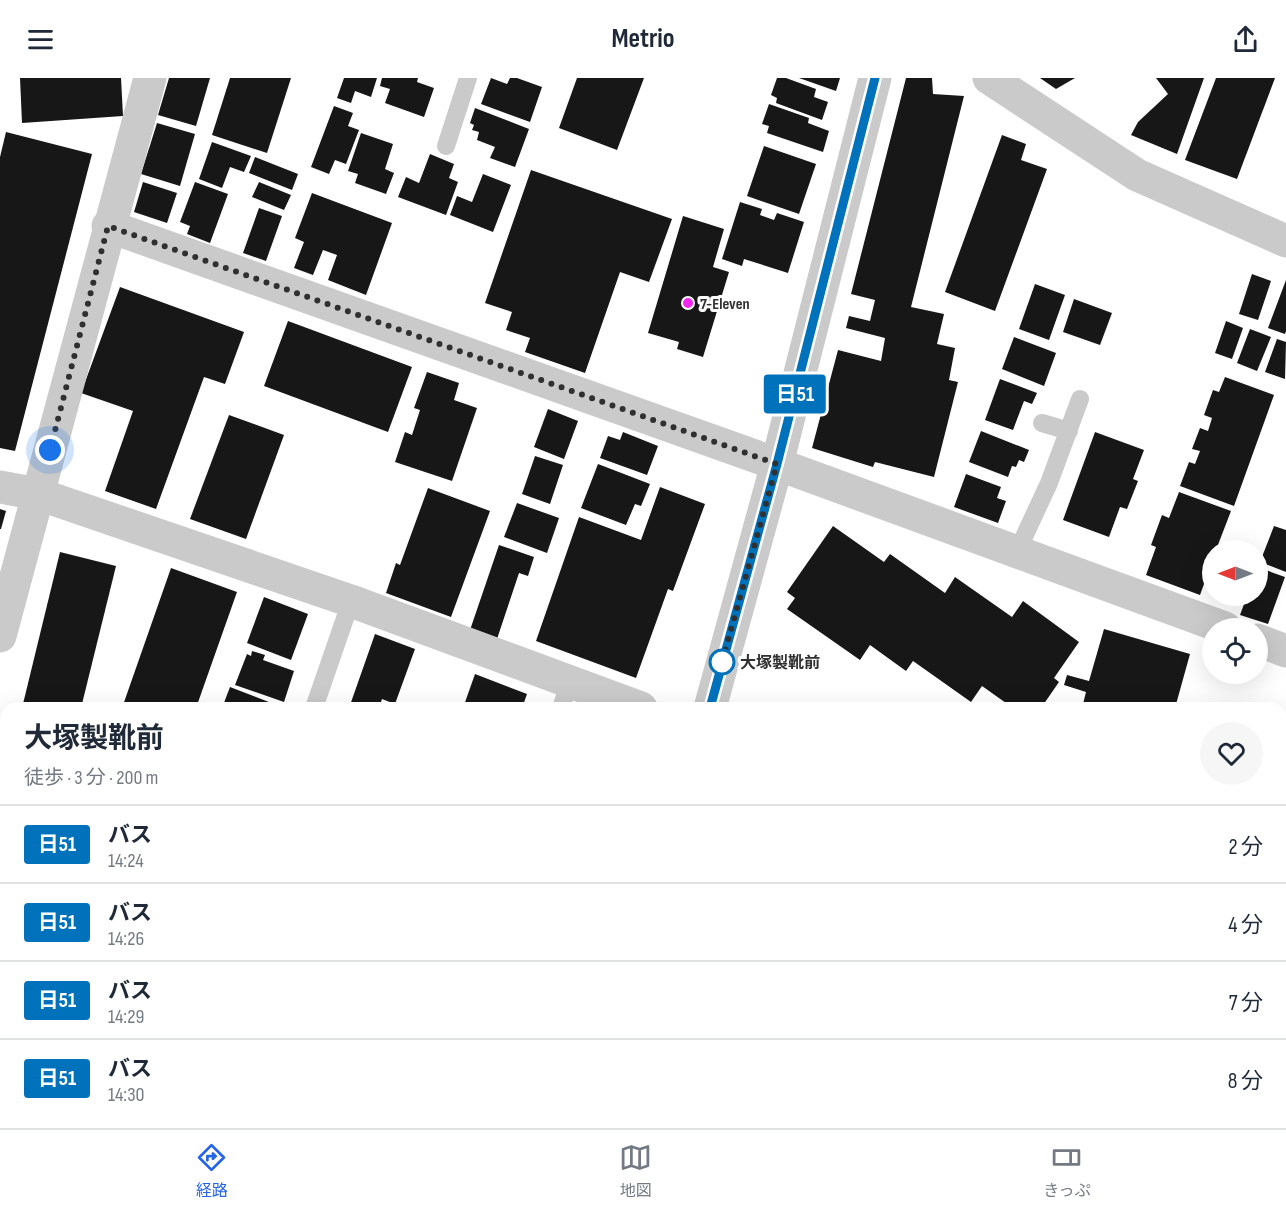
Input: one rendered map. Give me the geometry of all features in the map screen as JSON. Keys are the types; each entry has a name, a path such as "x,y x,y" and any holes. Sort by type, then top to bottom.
{"street":[{"path":"0,636 108,226 150,78"},
{"path":"712,702 777,464 875,78"},
{"path":"989,78 1137,176 1286,241"},
{"path":"108,226 777,464 1202,620"},
{"path":"0,487 38,494 351,602 565,695 606,702"},
{"path":"1268,644 1286,651"}],"lane":[{"path":"446,146 468,78"},
{"path":"1017,552 1069,431 1080,399"},
{"path":"1042,423 1069,431"},
{"path":"316,702 351,602"}],"building":[{"path":"20,78 121,78 123,116 22,123"},
{"path":"169,78 210,78 196,126 158,115"},
{"path":"230,78 291,78 267,153 212,135"},
{"path":"344,78 377,78 371,97 355,91 351,103 337,98"},
{"path":"382,78 418,78 417,82 434,88 424,117 385,103 390,89 380,86"},
{"path":"491,78 507,84 510,78 517,78 542,87 530,122 481,104"},
{"path":"577,78 644,78 617,150 559,128"},
{"path":"777,78 786,78 816,89 814,97 828,102 822,120 776,103 777,98 771,95"},
{"path":"799,78 840,78 836,91"},
{"path":"906,78 932,78 933,94 964,96 911,307 944,314 937,344 955,348 949,380 958,382 934,477 875,462 873,467 812,448 838,350 881,361 885,338 846,328 849,316 870,321 875,300 851,294"},
{"path":"1040,78 1075,78 1056,89"},
{"path":"1156,78 1204,78 1177,154 1131,135 1138,122 1168,94"},
{"path":"1216,78 1275,78 1237,179 1185,160"},
{"path":"769,104 809,118 808,123 829,131 823,152 767,133 769,126 762,124"},
{"path":"334,106 353,113 348,126 359,130 346,164 335,160 329,174 311,167"},
{"path":"475,108 529,129 515,167 490,158 495,147 477,140 479,132 472,130 474,125 470,123"},
{"path":"157,123 195,134 180,186 141,174"},
{"path":"6,132 92,154 15,451 0,448 0,157"},
{"path":"361,133 393,144 385,169 394,173 386,194 355,183 358,174 348,171"},
{"path":"1002,135 1026,144 1021,160 1047,169 995,311 945,292"},
{"path":"212,142 251,156 244,172 230,167 222,188 199,179"},
{"path":"764,146 816,164 799,214 747,196"},
{"path":"430,154 454,164 449,178 458,182 446,215 398,197 406,177 419,183"},
{"path":"255,157 298,174 292,190 249,173"},
{"path":"531,170 672,219 649,282 620,272 585,373 525,352 530,338 506,330 512,312 485,303"},
{"path":"483,174 511,185 493,232 450,215 457,196 472,202"},
{"path":"143,182 177,193 167,223 134,212"},
{"path":"195,182 228,194 210,243 187,234 190,226 180,222"},
{"path":"259,182 291,195 284,210 252,197"},
{"path":"312,193 392,223 366,295 328,280 337,255 323,250 313,275 294,268 304,242 295,238"},
{"path":"740,202 762,209 760,215 774,220 777,213 804,222 788,273 744,259 742,266 722,259"},
{"path":"259,208 282,216 266,261 243,253"},
{"name":"7-Eleven","path":"683,216 724,229 713,267 729,272 703,357 677,349 679,342 648,333"},
{"path":"1252,274 1271,281 1258,320 1239,314"},
{"path":"1286,280 1286,331 1285,334 1268,328"},
{"path":"1035,284 1065,295 1049,340 1019,329"},
{"path":"120,287 244,332 225,384 204,377 156,509 105,491 133,411 81,393"},
{"path":"1074,299 1112,313 1100,345 1063,332"},
{"path":"288,321 412,367 388,432 264,386"},
{"path":"1226,321 1243,328 1232,359 1215,353"},
{"path":"1250,329 1271,337 1257,371 1237,363"},
{"path":"1014,337 1056,353 1044,386 1002,369"},
{"path":"1277,339 1286,342 1285,379 1265,372"},
{"path":"427,372 459,383 454,400 477,408 452,481 395,462 405,432 412,435 420,410 414,408"},
{"path":"1225,377 1274,395 1234,506 1180,486 1189,462 1195,464 1200,451 1192,449 1200,428 1208,431 1212,418 1204,415 1213,390 1219,392"},
{"path":"1000,379 1037,393 1032,404 1024,401 1013,430 985,420"},
{"path":"548,409 578,421 564,459 534,447"},
{"path":"229,415 284,435 246,539 190,519"},
{"path":"981,431 1029,450 1024,462 1019,460 1016,467 1012,466 1008,477 969,462"},
{"path":"623,432 658,446 647,475 600,458 608,436 620,440"},
{"path":"1095,432 1144,450 1133,479 1138,481 1127,509 1120,507 1109,537 1063,520"},
{"path":"535,456 563,465 550,504 522,494"},
{"path":"598,464 650,484 641,506 635,504 626,525 581,508"},
{"path":"966,474 1001,487 997,498 1006,501 998,523 954,507"},
{"path":"660,487 705,504 673,591 668,589 636,678 536,641 579,517 641,540"},
{"path":"428,488 490,511 451,617 386,593 396,563 400,565"},
{"path":"1179,492 1231,511 1220,540 1202,540 1200,595 1146,575 1156,547 1151,545 1162,515 1169,518"},
{"path":"517,503 559,518 547,553 504,537"},
{"path":"0,509 6,511 1,529 0,529"},
{"path":"833,526 884,562 890,554 945,593 955,577 1012,617 1023,601 1079,642 1054,678 1059,682 1045,702 1005,702 982,686 971,702 913,661 906,671 870,645 860,660 787,609 795,598 787,592"},
{"path":"1274,526 1286,530 1286,572 1268,565 1268,541"},
{"path":"499,545 534,557 528,576 519,573 497,639 470,630"},
{"path":"60,552 116,566 82,702 23,702"},
{"path":"171,568 237,592 198,702 124,702"},
{"path":"1268,571 1285,577 1268,624 1268,618 1249,618 1240,615 1243,606 1268,606"},
{"path":"264,597 308,614 291,660 247,643"},
{"path":"1104,629 1190,654 1177,702 1084,702 1086,692 1064,685 1067,675 1089,681"},
{"path":"375,634 415,649 396,702 382,699 381,702 351,702"},
{"path":"252,651 265,655 263,660 294,671 284,702 235,685 247,654 251,656"},
{"path":"475,674 527,694 524,702 465,702"},
{"path":"230,687 269,702 224,702"}],"bus line":[{"name":"日51","path":"712,702 777,464 875,78"}],"place":[{"name":"7-Eleven","path":"688,303"},
{"name":"大塚製靴前","path":"722,662"}],"route":[{"path":"50,450 108,226 777,464 722,662"}]}
